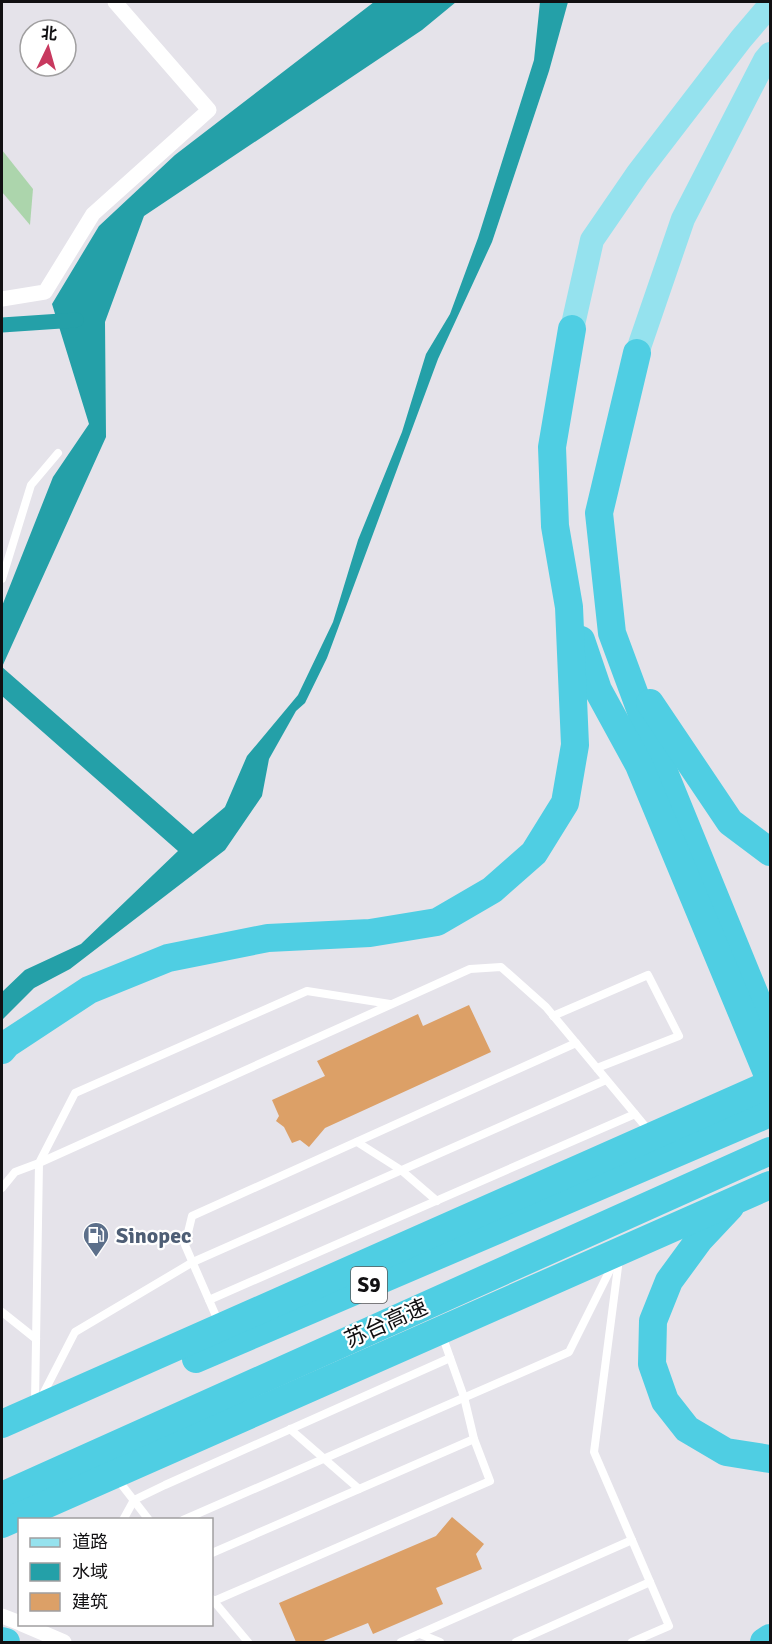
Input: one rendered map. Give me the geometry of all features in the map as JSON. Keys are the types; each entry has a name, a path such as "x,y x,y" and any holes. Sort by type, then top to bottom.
{"highway":[{"path":"2,1050 7,1044 89,990 168,958 268,938 370,933 437,922 492,890 534,853 565,803 575,745 569,607 555,526 552,447 572,329"},
{"path":"637,353 599,513 612,633 659,760 771,1032"},
{"path":"24,1419 644,1125 703,1113 771,1082 639,765 598,690 569,607"},
{"path":"623,661 730,822 771,852"},
{"name":"苏台高速","path":"2,1443 24,1419 706,1142 771,1113"},
{"name":"苏台高速","path":"2,1496 59,1485 704,1180 771,1151"},
{"path":"2,1524 59,1485 113,1474 771,1185"},
{"path":"738,1199 699,1239 669,1281 653,1321 652,1364 665,1401 687,1429 726,1452 771,1460"},
{"path":"764,1642 771,1638"},
{"path":"2,1641 6,1642"}],"main road":[{"path":"572,329 592,240 651,156 741,39 771,5"},
{"path":"637,353 683,219 765,60 771,54"}],"street":[{"path":"2,299 45,292 93,214 209,110 115,2"},
{"path":"2,1616 18,1623"},
{"path":"26,1626 64,1642"}],"lane":[{"path":"2,579 31,485 58,453"},
{"path":"2,1188 15,1172 470,969 501,967 546,1007 644,1125 437,1201 209,1300"},
{"path":"553,1016 648,975 679,1036 597,1068"},
{"path":"24,1419 36,1339 39,1163 75,1093 307,991 391,1004"},
{"path":"221,1327 185,1245 192,1216 576,1043"},
{"path":"24,1419 75,1332 193,1262 606,1080"},
{"path":"357,1142 401,1170 437,1201"},
{"path":"188,1518 569,1352 620,1250"},
{"path":"620,1250 594,1452 669,1626 632,1642"},
{"path":"2,1312 36,1339"},
{"path":"248,1642 213,1599 490,1481 474,1439 464,1397 440,1330"},
{"path":"124,1518 134,1500 450,1358"},
{"path":"290,1429 359,1489"},
{"path":"213,1553 474,1439"},
{"path":"113,1474 148,1518"},
{"path":"401,1642 632,1540"},
{"path":"516,1642 650,1582"},
{"path":"420,1634 440,1642"}],"green space":[{"path":"2,150 33,189 30,225 2,192"}],"water":[{"path":"374,2 456,2 422,30 144,216 105,322 106,437 2,667 2,606 53,477 89,424 52,304 99,226 175,155"},
{"path":"540,2 568,2 549,71 492,242 438,359 327,658 305,703 296,711 269,759 262,796 225,850 70,969 34,988 2,1020 2,992 25,970 81,944 178,851 2,696 2,667 193,834 225,807 247,756 298,695 333,622 358,540 402,432 426,354 450,314 478,238 534,60"}],"building":[{"path":"469,1005 491,1052 325,1128 309,1147 300,1140 292,1143 284,1127 276,1121 279,1116 272,1100 325,1076 317,1061 418,1014 423,1026"},
{"path":"452,1517 484,1544 476,1554 482,1569 436,1588 443,1604 373,1634 368,1623 321,1642 296,1642 279,1603 436,1536"}],"waterway":[{"path":"2,325 76,320"}],"place":[{"name":"Sinopec","path":"96,1258"}]}
